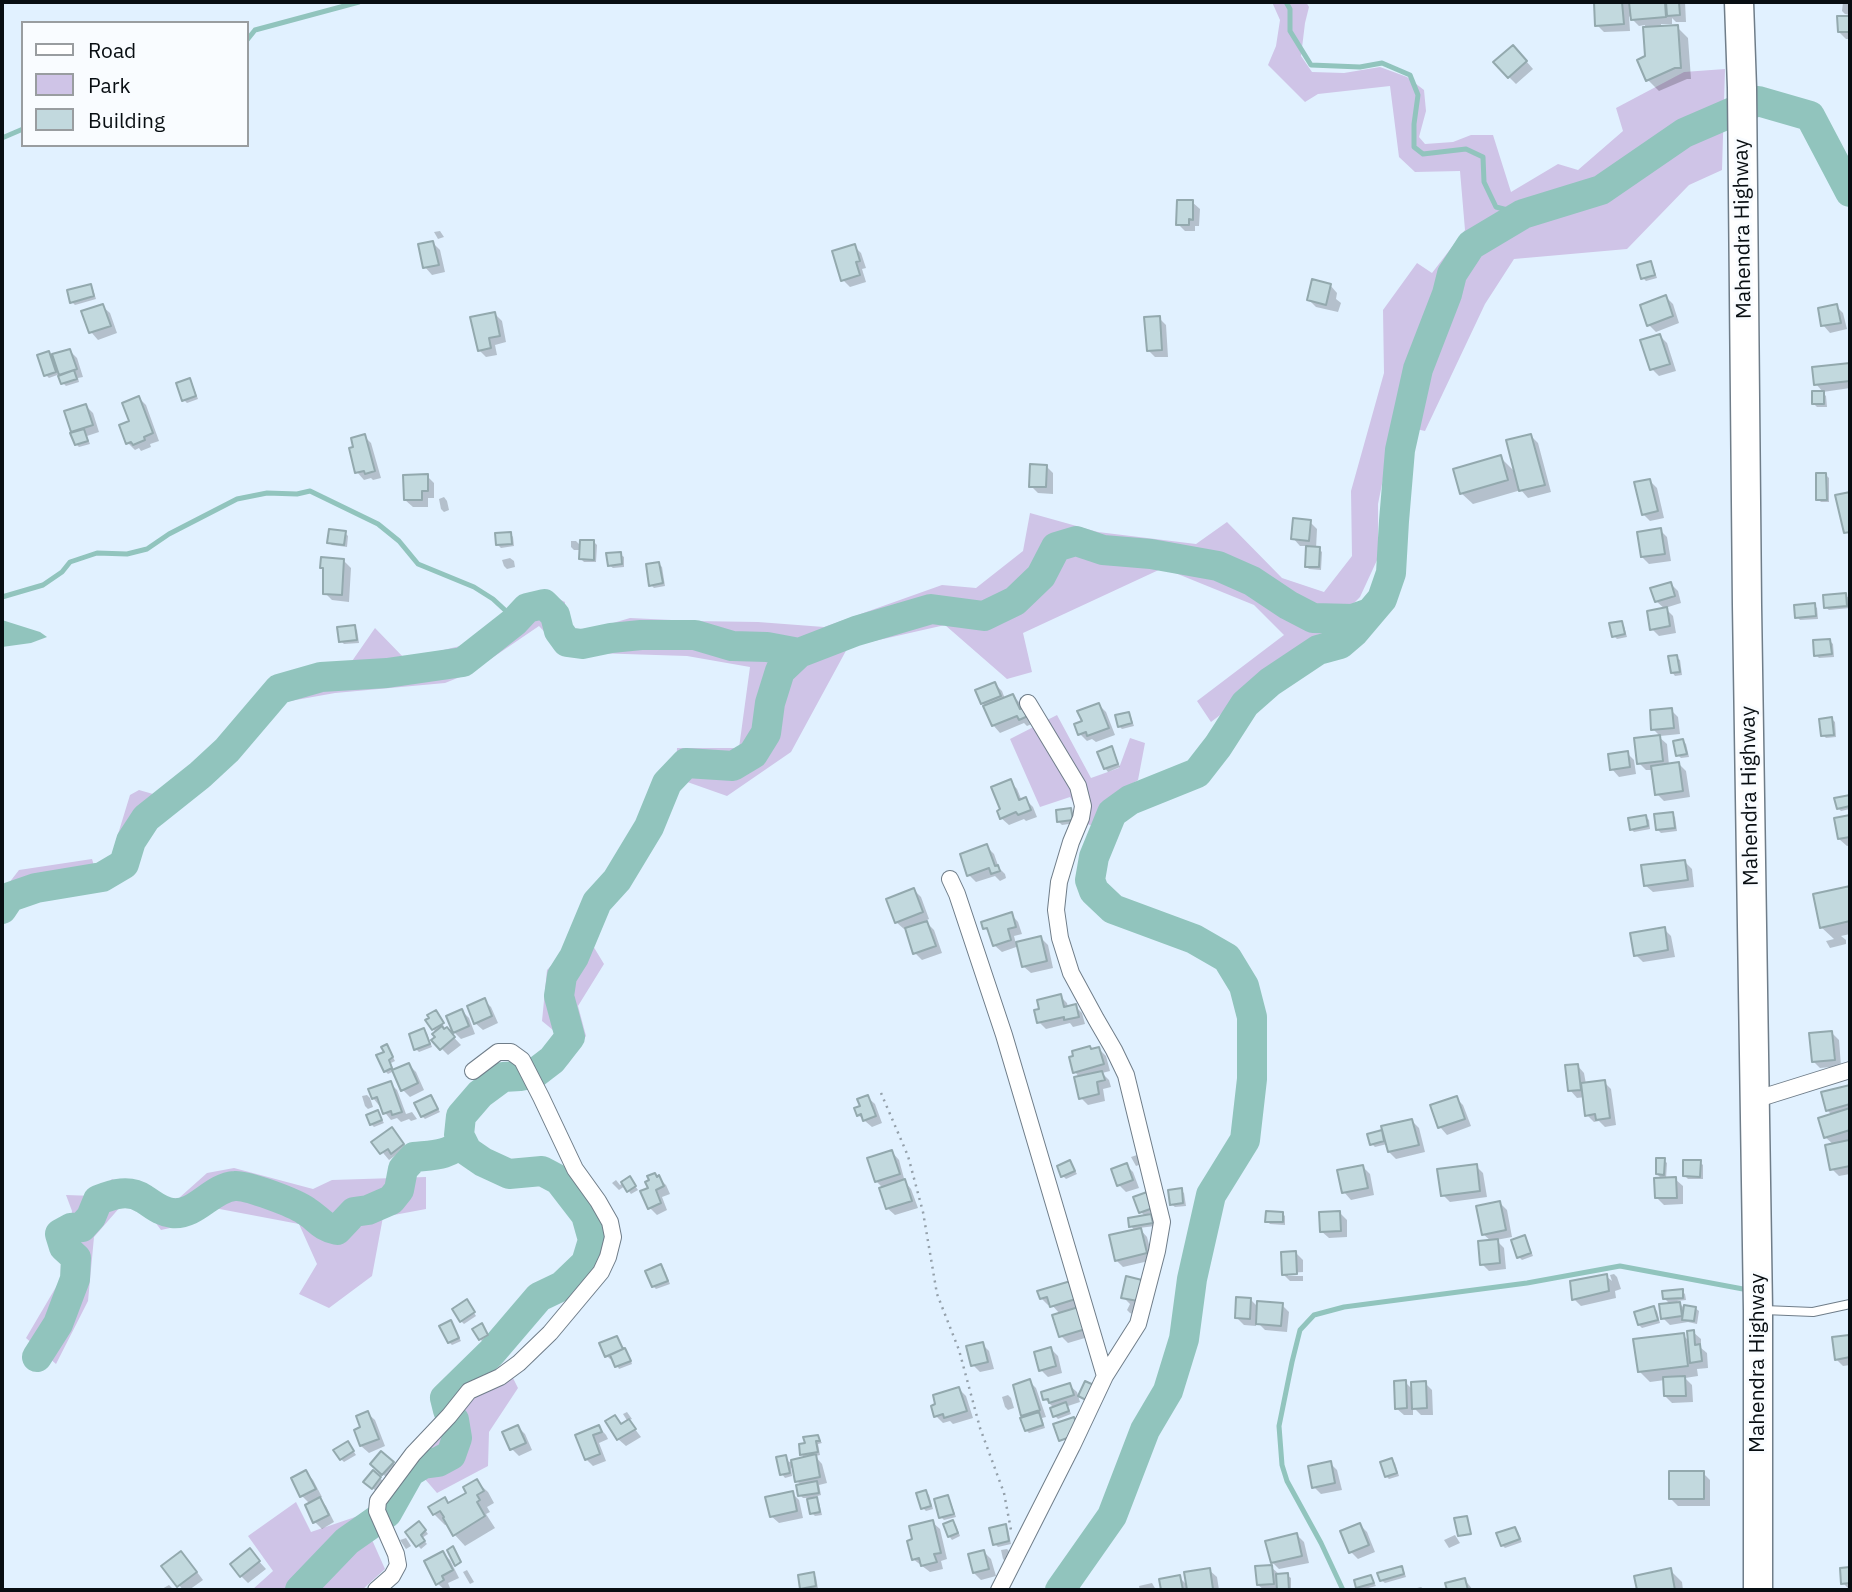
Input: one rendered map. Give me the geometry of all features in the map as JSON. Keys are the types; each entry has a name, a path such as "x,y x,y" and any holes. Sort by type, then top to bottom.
{"highway":[{"name":"Mahendra Highway","path":"1739,2 1758,1310 1759,1590"}],"street":[{"path":"999,1590 1105,1376 1138,1324 1162,1222 1126,1075 1071,973 1060,938 1056,910 1059,882 1083,806 1078,786 1028,703"},
{"path":"950,878 1004,1035 1105,1376"},
{"path":"376,1590 392,1576 398,1565 380,1518 378,1501 413,1454 449,1416 468,1391 500,1377 543,1340 601,1272 608,1257 612,1237 610,1222 575,1170 524,1063 511,1052 498,1052 473,1071"},
{"path":"1754,1100 1850,1070"}],"lane":[{"path":"1758,1310 1813,1312 1850,1304"}],"path":[{"path":"881,1093 908,1156 923,1212 937,1294 959,1350 980,1428 1004,1493 1016,1553"}],"green space":[{"path":"1272,2 1306,2 1309,7 1301,56 1312,72 1344,73 1380,67 1407,77 1424,90 1426,111 1419,137 1425,144 1453,142 1471,135 1493,135 1511,192 1558,164 1578,170 1623,131 1616,108 1684,72 1725,69 1722,170 1689,185 1627,249 1514,259 1485,304 1425,431 1394,424 1378,504 1378,558 1360,597 1317,641 1211,722 1197,701 1284,635 1254,605 1163,568 1023,633 1032,672 1007,679 945,625 848,647 791,752 727,796 676,778 677,748 739,748 750,667 687,656 563,652 539,626 470,673 445,683 335,693 279,703 252,727 238,717 278,681 326,663 350,664 375,628 405,659 473,643 545,592 565,602 565,629 586,631 630,618 824,627 942,585 976,588 1023,551 1030,513 1098,532 1196,544 1227,522 1282,578 1324,592 1352,556 1351,491 1384,373 1383,310 1417,263 1432,273 1465,230 1460,171 1415,172 1399,157 1390,86 1318,94 1305,102 1268,65 1276,46 1280,20"},
{"path":"1057,715 1091,778 1119,768 1130,738 1145,743 1138,780 1108,799 1098,828 1085,823 1070,797 1040,807 1010,739"},
{"path":"139,790 160,796 165,808 150,821 147,837 123,873 115,844 130,795"},
{"path":"92,859 99,882 76,891 18,900 9,906 2,916 2,892 19,870"},
{"path":"584,931 604,964 578,1006 586,1036 568,1064 545,1075 533,1059 559,1035 542,1021 547,970"},
{"path":"234,1168 313,1189 332,1180 426,1177 426,1209 383,1217 372,1276 329,1308 299,1294 317,1264 299,1224 209,1207 179,1226 161,1230 143,1206 121,1206 94,1237 88,1301 56,1364 26,1338 66,1270 72,1211 66,1195 94,1196 112,1179 166,1200 179,1198 207,1173"},
{"path":"513,1378 518,1388 489,1432 488,1466 437,1493 412,1464 472,1395"},
{"path":"296,1502 311,1532 361,1515 385,1569 362,1590 252,1590 273,1571 248,1536"}],"shaded area":[{"path":"2,620 40,632 47,637 31,643 2,647"}],"building":[{"path":"1594,2 1622,2 1624,24 1595,26"},
{"path":"1629,2 1665,2 1666,17 1631,20"},
{"path":"1666,2 1679,2 1680,15 1667,16"},
{"path":"1837,16 1850,16 1850,32 1838,32"},
{"path":"1678,25 1681,68 1646,81 1637,60 1645,56 1643,27"},
{"path":"1513,45 1527,61 1508,78 1493,62"},
{"path":"1177,200 1193,200 1193,220 1189,219 1189,225 1176,225"},
{"path":"433,241 439,265 423,268 418,244"},
{"path":"855,244 860,261 856,262 860,275 841,281 832,251"},
{"path":"1651,261 1655,275 1641,279 1637,265"},
{"path":"1312,279 1331,284 1326,305 1307,300"},
{"path":"91,284 94,296 70,303 67,290"},
{"path":"1666,295 1673,316 1647,326 1640,305"},
{"path":"103,304 111,326 89,333 81,311"},
{"path":"1837,304 1841,323 1821,326 1818,308"},
{"path":"495,312 500,336 489,338 491,348 478,351 470,317"},
{"path":"1160,316 1162,350 1147,351 1144,317"},
{"path":"1660,334 1670,364 1650,370 1640,340"},
{"path":"70,349 77,369 59,375 52,354"},
{"path":"49,351 56,372 44,376 37,355"},
{"path":"1850,363 1850,381 1814,385 1812,367"},
{"path":"74,370 77,379 61,384 58,376"},
{"path":"190,378 196,396 182,401 176,383"},
{"path":"1812,391 1824,391 1824,404 1812,404"},
{"path":"139,396 153,433 133,445 131,442 126,444 119,425 129,421 122,403"},
{"path":"86,404 93,425 71,432 64,411"},
{"path":"84,429 88,441 75,445 70,433"},
{"path":"365,434 375,471 355,473 349,448 353,447 351,438"},
{"path":"1531,434 1545,485 1519,491 1506,440"},
{"path":"1501,455 1508,480 1460,494 1453,469"},
{"path":"1030,464 1047,465 1046,487 1029,487"},
{"path":"1816,473 1826,473 1827,500 1816,500"},
{"path":"428,474 428,491 422,491 422,500 404,500 403,475"},
{"path":"1650,479 1658,511 1642,515 1634,482"},
{"path":"1850,492 1850,532 1844,533 1835,495"},
{"path":"1293,518 1311,520 1309,541 1291,539"},
{"path":"1661,528 1665,554 1641,557 1637,532"},
{"path":"329,529 346,531 344,545 327,543"},
{"path":"511,532 512,544 496,545 495,533"},
{"path":"580,540 594,540 594,560 579,559"},
{"path":"1306,546 1320,547 1319,567 1305,567"},
{"path":"621,552 622,564 608,566 606,553"},
{"path":"321,557 344,559 342,595 323,594"},
{"path":"659,562 663,583 649,586 646,564"},
{"path":"1671,582 1675,596 1655,602 1650,588"},
{"path":"1846,593 1847,606 1824,608 1823,595"},
{"path":"1815,603 1816,616 1795,618 1794,605"},
{"path":"1667,607 1670,626 1650,630 1647,611"},
{"path":"1622,621 1625,634 1612,637 1609,623"},
{"path":"355,625 357,640 339,642 337,627"},
{"path":"1830,639 1832,654 1814,656 1813,640"},
{"path":"1677,655 1680,672 1671,673 1668,656"},
{"path":"995,682 1001,696 981,704 975,690"},
{"path":"1013,694 1020,709 1025,707 1028,716 1019,720 1017,716 992,726 983,706"},
{"path":"1099,703 1109,728 1087,736 1086,732 1078,735 1074,724 1082,721 1077,711"},
{"path":"1672,708 1674,728 1651,730 1650,710"},
{"path":"1129,712 1132,723 1118,727 1115,715"},
{"path":"1832,717 1834,735 1821,736 1819,719"},
{"path":"1660,735 1663,761 1637,764 1634,738"},
{"path":"1683,739 1687,754 1676,756 1673,741"},
{"path":"1112,746 1118,764 1104,769 1097,752"},
{"path":"1628,751 1630,767 1610,770 1608,754"},
{"path":"1679,762 1683,791 1655,795 1651,766"},
{"path":"1011,779 1019,800 1026,797 1031,810 1018,815 1016,812 1000,819 997,811 1000,809 991,787"},
{"path":"1850,795 1850,806 1837,809 1834,798"},
{"path":"1071,808 1073,820 1057,822 1056,810"},
{"path":"1673,812 1675,828 1656,830 1654,814"},
{"path":"1646,815 1648,826 1630,830 1628,818"},
{"path":"1850,815 1850,837 1838,839 1834,818"},
{"path":"987,844 995,866 998,865 1000,871 991,874 989,868 967,876 960,854"},
{"path":"1685,860 1688,880 1644,886 1641,865"},
{"path":"1850,886 1850,921 1820,928 1813,894"},
{"path":"914,888 923,912 895,923 886,899"},
{"path":"1012,912 1016,927 1008,929 1011,940 993,946 987,928 983,929 981,922"},
{"path":"927,921 936,946 913,954 905,928"},
{"path":"1665,927 1668,950 1634,956 1630,933"},
{"path":"1041,936 1047,961 1022,967 1016,942"},
{"path":"1061,994 1064,1007 1076,1004 1079,1017 1064,1020 1064,1017 1037,1023 1034,1010 1039,1009 1037,1000"},
{"path":"485,998 492,1016 474,1024 467,1006"},
{"path":"462,1009 469,1026 453,1033 446,1016"},
{"path":"436,1010 444,1023 432,1030 425,1020 429,1018 427,1015"},
{"path":"442,1026 444,1029 447,1027 455,1037 440,1050 431,1040 435,1037 432,1034"},
{"path":"424,1028 430,1044 414,1050 409,1034"},
{"path":"1832,1031 1835,1060 1812,1062 1809,1033"},
{"path":"387,1044 393,1057 389,1060 392,1068 384,1072 376,1055 384,1052 381,1047"},
{"path":"1090,1046 1091,1049 1099,1047 1104,1064 1073,1073 1069,1057 1073,1056 1072,1051"},
{"path":"409,1063 418,1083 401,1091 392,1070"},
{"path":"1578,1064 1581,1090 1568,1091 1565,1065"},
{"path":"1102,1071 1105,1080 1097,1082 1099,1094 1079,1099 1074,1077"},
{"path":"1605,1080 1610,1118 1596,1120 1595,1114 1585,1116 1581,1083"},
{"path":"391,1081 402,1112 392,1115 391,1111 383,1114 377,1097 372,1099 368,1089"},
{"path":"1850,1085 1850,1104 1826,1111 1821,1092"},
{"path":"431,1095 438,1109 421,1117 414,1103"},
{"path":"868,1095 876,1116 863,1121 861,1114 857,1116 854,1108 860,1106 857,1099"},
{"path":"1457,1096 1465,1119 1438,1128 1430,1105"},
{"path":"1850,1108 1850,1130 1824,1138 1818,1118"},
{"path":"378,1110 382,1120 370,1125 366,1115"},
{"path":"1412,1119 1419,1145 1388,1152 1381,1126"},
{"path":"392,1127 404,1144 391,1154 388,1149 380,1154 371,1142"},
{"path":"1382,1130 1384,1141 1370,1145 1367,1134"},
{"path":"1849,1140 1850,1166 1830,1170 1825,1145"},
{"path":"892,1150 900,1174 875,1182 867,1158"},
{"path":"1656,1158 1665,1158 1664,1175 1656,1174"},
{"path":"1070,1160 1075,1171 1061,1177 1057,1166"},
{"path":"1683,1160 1701,1160 1700,1177 1683,1176"},
{"path":"1127,1163 1133,1180 1117,1186 1111,1169"},
{"path":"1477,1164 1480,1191 1441,1196 1437,1169"},
{"path":"1363,1165 1368,1188 1342,1193 1337,1170"},
{"path":"655,1173 657,1177 659,1175 664,1186 656,1190 661,1203 648,1209 640,1191 648,1188 645,1182 649,1180 647,1176"},
{"path":"630,1176 636,1186 627,1192 621,1182"},
{"path":"1676,1177 1677,1198 1655,1198 1654,1178"},
{"path":"905,1179 912,1201 886,1209 879,1188"},
{"path":"1182,1188 1183,1203 1170,1205 1168,1190"},
{"path":"1147,1192 1153,1208 1139,1213 1133,1197"},
{"path":"1500,1201 1506,1230 1482,1235 1476,1206"},
{"path":"1266,1211 1283,1212 1283,1222 1265,1222"},
{"path":"1340,1211 1341,1231 1320,1232 1319,1212"},
{"path":"1151,1214 1153,1223 1129,1227 1128,1218"},
{"path":"1141,1228 1147,1253 1115,1261 1109,1235"},
{"path":"1525,1235 1531,1253 1517,1258 1511,1240"},
{"path":"1498,1239 1500,1263 1480,1265 1478,1241"},
{"path":"1296,1251 1297,1274 1282,1275 1281,1252"},
{"path":"661,1264 668,1281 652,1287 645,1271"},
{"path":"1607,1274 1609,1291 1572,1300 1570,1281"},
{"path":"1126,1276 1142,1280 1138,1301 1121,1298"},
{"path":"1074,1280 1079,1298 1050,1307 1047,1297 1040,1299 1037,1291"},
{"path":"1683,1289 1683,1298 1663,1299 1662,1291"},
{"path":"1236,1297 1251,1298 1250,1319 1235,1318"},
{"path":"467,1299 475,1312 460,1322 452,1309"},
{"path":"1257,1301 1283,1303 1281,1326 1256,1324"},
{"path":"1680,1302 1682,1316 1661,1319 1659,1304"},
{"path":"1684,1305 1696,1307 1694,1321 1682,1320"},
{"path":"1082,1306 1089,1328 1059,1337 1052,1315"},
{"path":"1654,1306 1658,1320 1638,1325 1634,1312"},
{"path":"451,1320 459,1338 448,1343 439,1326"},
{"path":"482,1323 488,1335 479,1340 472,1329"},
{"path":"1694,1330 1695,1345 1700,1344 1702,1361 1690,1363 1687,1331"},
{"path":"1684,1333 1688,1366 1638,1372 1633,1339"},
{"path":"1849,1335 1850,1357 1835,1360 1832,1337"},
{"path":"617,1336 623,1349 605,1357 599,1343"},
{"path":"983,1342 988,1362 971,1366 966,1346"},
{"path":"1051,1347 1056,1366 1039,1371 1034,1352"},
{"path":"625,1348 631,1361 615,1367 610,1355"},
{"path":"1685,1376 1686,1396 1664,1396 1663,1377"},
{"path":"1030,1379 1040,1410 1021,1416 1013,1385"},
{"path":"1406,1380 1407,1408 1395,1409 1394,1381"},
{"path":"1085,1381 1096,1386 1088,1401 1078,1396"},
{"path":"1426,1381 1427,1408 1412,1409 1411,1382"},
{"path":"1070,1383 1074,1395 1049,1403 1048,1399 1043,1400 1041,1392"},
{"path":"959,1387 967,1411 944,1418 943,1414 934,1417 931,1406 935,1404 933,1395"},
{"path":"1066,1402 1069,1411 1053,1417 1050,1408"},
{"path":"368,1411 379,1439 360,1446 354,1430 360,1427 356,1416"},
{"path":"1039,1412 1043,1425 1025,1431 1020,1418"},
{"path":"615,1415 621,1424 629,1419 636,1429 617,1440 605,1421"},
{"path":"1074,1417 1078,1428 1071,1430 1073,1436 1059,1441 1053,1424"},
{"path":"518,1425 526,1443 510,1450 502,1432"},
{"path":"599,1425 602,1432 593,1435 600,1454 585,1460 575,1435"},
{"path":"818,1435 818,1452 800,1455 799,1444 805,1443 803,1437"},
{"path":"348,1441 354,1451 340,1460 333,1450"},
{"path":"381,1451 394,1462 382,1475 370,1464"},
{"path":"816,1454 820,1477 795,1482 791,1460"},
{"path":"786,1455 790,1473 780,1475 776,1457"},
{"path":"1392,1458 1397,1473 1385,1477 1380,1462"},
{"path":"1331,1461 1335,1483 1312,1488 1308,1466"},
{"path":"306,1470 316,1489 300,1497 291,1478"},
{"path":"373,1470 381,1477 372,1489 363,1482"},
{"path":"1669,1471 1704,1471 1704,1499 1669,1499"},
{"path":"477,1479 484,1491 477,1495 480,1500 477,1502 485,1516 453,1536 440,1511 433,1515 428,1507 445,1497 448,1503 466,1493 463,1487"},
{"path":"817,1481 819,1493 798,1496 796,1485"},
{"path":"926,1490 931,1506 921,1509 916,1493"},
{"path":"793,1491 797,1511 770,1517 765,1497"},
{"path":"948,1495 954,1514 939,1518 934,1499"},
{"path":"320,1497 329,1515 313,1523 305,1505"},
{"path":"817,1497 820,1512 810,1514 807,1499"},
{"path":"1467,1516 1471,1534 1458,1536 1454,1518"},
{"path":"933,1520 941,1553 934,1554 937,1562 921,1566 919,1558 912,1560 907,1541 912,1539 909,1526"},
{"path":"953,1520 958,1533 948,1537 943,1524"},
{"path":"419,1521 426,1530 421,1535 425,1541 416,1547 405,1532"},
{"path":"1360,1523 1369,1545 1349,1553 1340,1531"},
{"path":"1006,1524 1009,1541 993,1545 989,1528"},
{"path":"1515,1527 1520,1539 1501,1546 1496,1533"},
{"path":"1297,1533 1302,1556 1271,1563 1265,1541"},
{"path":"453,1546 461,1562 455,1566 447,1550"},
{"path":"250,1548 260,1561 240,1577 230,1564"},
{"path":"984,1550 989,1569 973,1573 968,1554"},
{"path":"181,1551 197,1572 177,1587 161,1566"},
{"path":"443,1551 453,1570 442,1576 444,1580 436,1585 424,1561"},
{"path":"1272,1565 1274,1584 1257,1585 1255,1566"},
{"path":"1402,1566 1404,1574 1380,1581 1377,1573"},
{"path":"1850,1567 1850,1583 1841,1584 1840,1568"},
{"path":"1210,1568 1213,1589 1187,1590 1184,1572"},
{"path":"1671,1568 1675,1590 1637,1590 1634,1576"},
{"path":"814,1572 816,1586 800,1589 798,1575"},
{"path":"1288,1573 1289,1590 1277,1590 1276,1574"},
{"path":"1180,1575 1183,1590 1161,1590 1159,1579"},
{"path":"1371,1575 1374,1583 1356,1588 1354,1580"},
{"path":"1465,1578 1468,1590 1447,1590 1445,1583"}],"waterway":[{"path":"248,39 255,30 359,2"},
{"path":"1286,2 1290,9 1290,31 1311,65 1360,67 1382,63 1410,75 1418,95 1414,147 1423,154 1466,149 1483,157 1484,182 1496,207 1523,214"},
{"path":"1060,1590 1112,1516 1145,1430 1168,1391 1184,1339 1192,1279 1211,1195 1245,1140 1252,1079 1252,1017 1244,986 1227,958 1194,939 1113,909 1094,891 1090,880 1094,857 1112,813 1130,800 1197,773 1245,704 1270,682 1318,650 1340,644 1382,599 1391,573 1400,450 1418,369 1452,274 1471,245 1523,214 1601,190 1684,133 1758,101 1810,116 1850,192"},
{"path":"2,138 21,130"},
{"path":"2,597 43,585 62,572 70,562 97,553 127,554 147,549 169,534 237,499 267,493 297,494 310,491 378,524 399,541 418,564 474,587 506,611 519,616"},
{"path":"448,1410 445,1398 492,1352 539,1297 562,1286 586,1263 593,1240 586,1215 559,1180 542,1171 509,1174 467,1151 459,1135 461,1116 480,1094 503,1077 535,1073 552,1060 570,1037 559,996 562,976 574,957 597,902 617,880 649,827 667,783 686,763 733,766 753,754 766,733 770,703 780,671 799,653 856,631 931,609 984,616 1015,601 1041,576 1056,547 1076,541 1103,550 1151,554 1218,566 1252,581 1313,618 1353,619 1367,614"},
{"path":"2,909 10,897 36,888 102,877 124,864 131,841 146,818 227,750 279,689 321,677 387,673 463,662 514,622 527,608 544,604 555,615 559,631 567,642 582,644 641,635 695,635 732,646 767,647 799,653"},
{"path":"37,1357 58,1324 75,1279 76,1258 64,1247 60,1234 71,1228 82,1227 91,1217 98,1200 127,1193 138,1196 164,1211 181,1213 219,1191 241,1186 292,1204 337,1230 354,1212 368,1210 391,1200 399,1190 403,1169 414,1157 446,1152 462,1141"},
{"path":"1343,1590 1287,1481 1282,1465 1279,1426 1292,1362 1300,1330 1314,1315 1344,1307 1527,1283 1620,1266 1743,1289"},
{"path":"300,1590 347,1541 387,1513 410,1472 423,1464 438,1462 451,1455 457,1438 454,1420"}]}
